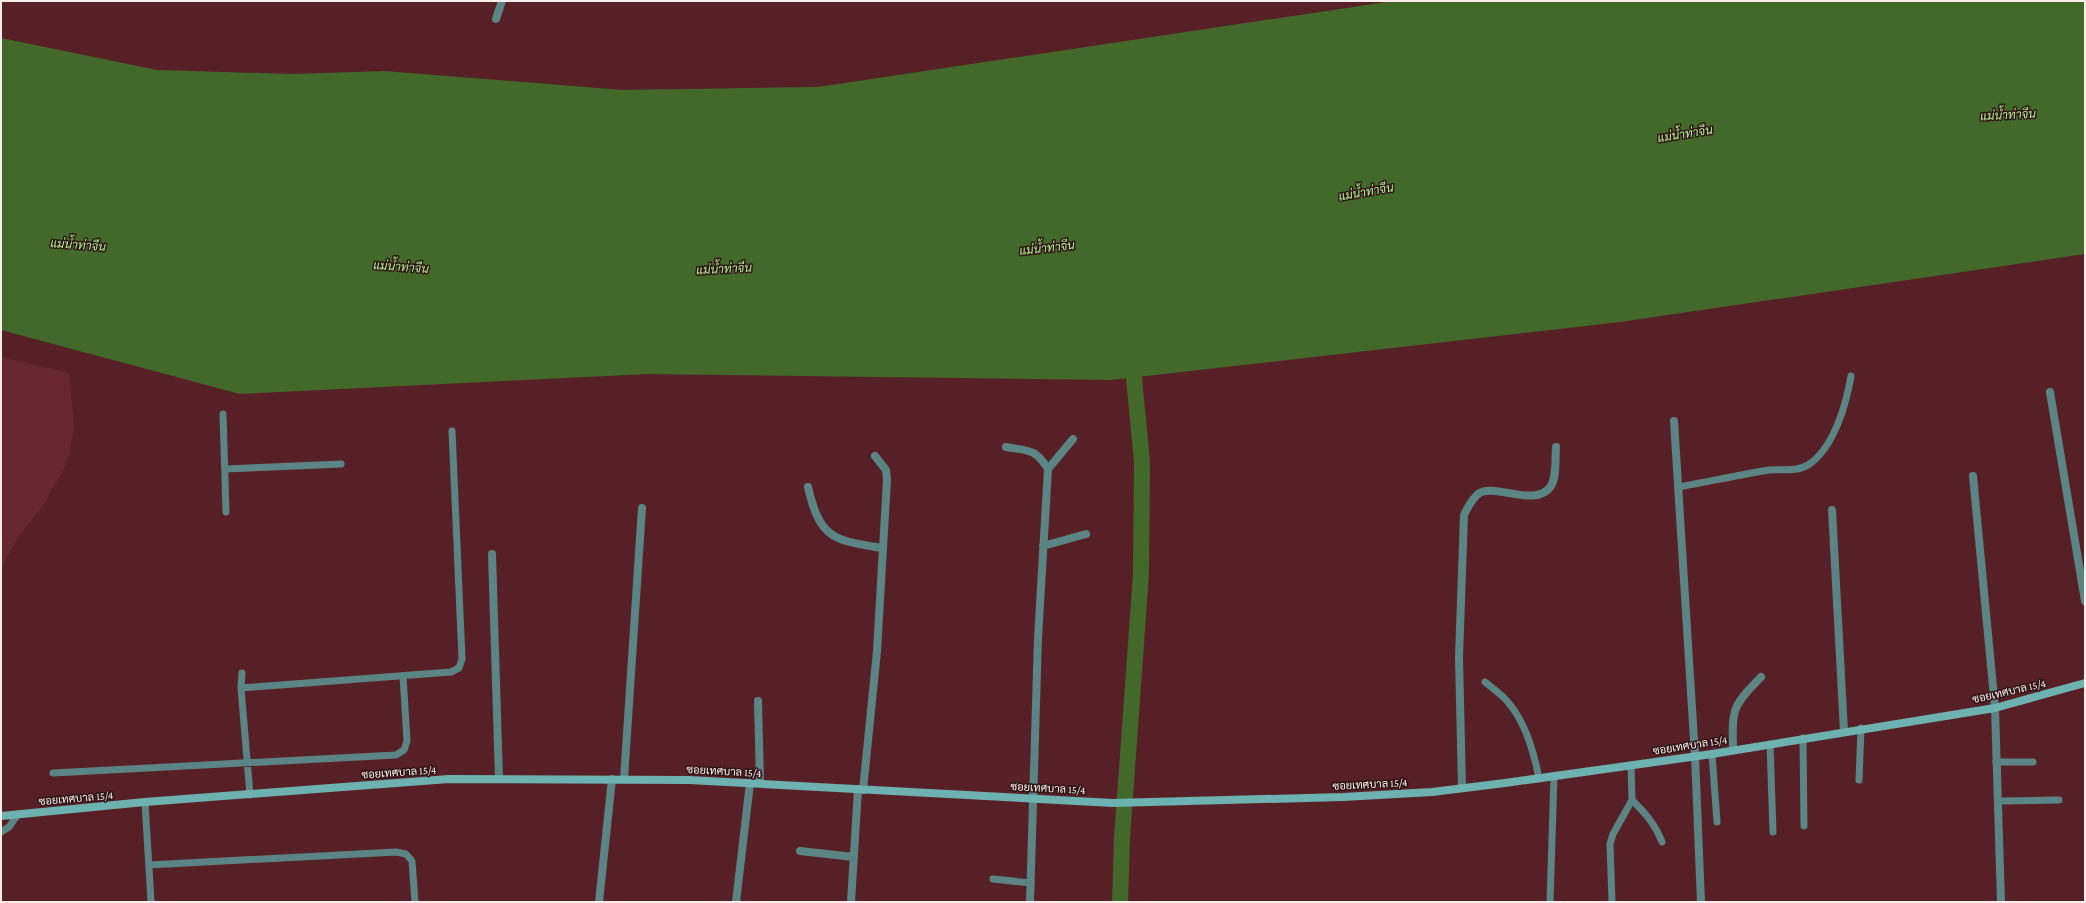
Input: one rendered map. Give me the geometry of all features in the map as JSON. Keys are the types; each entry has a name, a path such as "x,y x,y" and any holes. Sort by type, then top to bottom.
{"street":[{"path":"496,18 502,1"},
{"path":"2050,392 2085,601"},
{"path":"1674,421 1695,756 1701,902"},
{"path":"1030,902 1038,638 1048,469 1072,439"},
{"path":"1006,447 1032,451 1040,456 1048,469"},
{"path":"1462,788 1459,657 1464,515 1470,503 1479,493 1489,491 1525,495 1540,494 1550,487 1554,477 1556,447"},
{"path":"851,902 861,789 877,651 887,480 886,470 875,456"},
{"path":"1974,476 1995,708 2001,902"},
{"path":"808,487 816,518 834,537 845,542 882,548"},
{"path":"624,779 642,508"},
{"path":"1832,510 1844,731"},
{"path":"1043,546 1086,534"},
{"path":"492,554 499,779"},
{"path":"1733,750 1734,711 1742,698 1761,677"},
{"name":"ซอยเทศบาล 15/4","path":"1,816 145,802 449,779 624,779 760,783 1033,797 1113,803 1432,792 1539,779 1712,754 1860,728 1995,708 2085,683"},
{"path":"758,701 760,783"},
{"path":"599,902 612,779"},
{"path":"736,902 750,783"},
{"path":"800,851 854,858"}],"lane":[{"path":"1678,487 1770,470 1789,470 1806,466 1816,458 1836,426 1846,404 1851,376"},
{"path":"223,414 226,512"},
{"path":"241,688 451,672 459,668 462,659 452,431"},
{"path":"225,469 341,464"},
{"path":"242,673 241,688 250,795"},
{"path":"53,773 396,755 404,750 407,741 403,676"},
{"path":"1485,682 1507,701 1519,721 1533,751 1539,779"},
{"path":"1859,780 1860,728"},
{"path":"1803,738 1804,826"},
{"path":"1770,744 1773,832"},
{"path":"1712,754 1717,822"},
{"path":"1996,762 2033,762"},
{"path":"1612,902 1610,844 1613,834 1632,800 1631,765"},
{"path":"1550,902 1554,776"},
{"path":"1632,800 1650,817 1656,826 1662,842"},
{"path":"1998,801 2059,800"},
{"path":"145,802 152,902"},
{"path":"1,832 9,827 18,814"},
{"path":"149,865 396,852 406,854 412,861 415,902"},
{"path":"993,879 1031,883"}],"shaded area":[{"path":"1,357 69,373 74,425 70,453 63,470 44,504 17,539 1,568"}],"water":[{"name":"แม่น้ำท่าจีน","path":"1393,1 2085,1 2085,254 1620,322 1111,380 648,374 240,394 1,330 1,38 157,70 293,74 384,71 623,90 818,87"}],"waterway":[{"path":"1120,902 1122,838 1141,574 1142,462 1132,357"}]}
